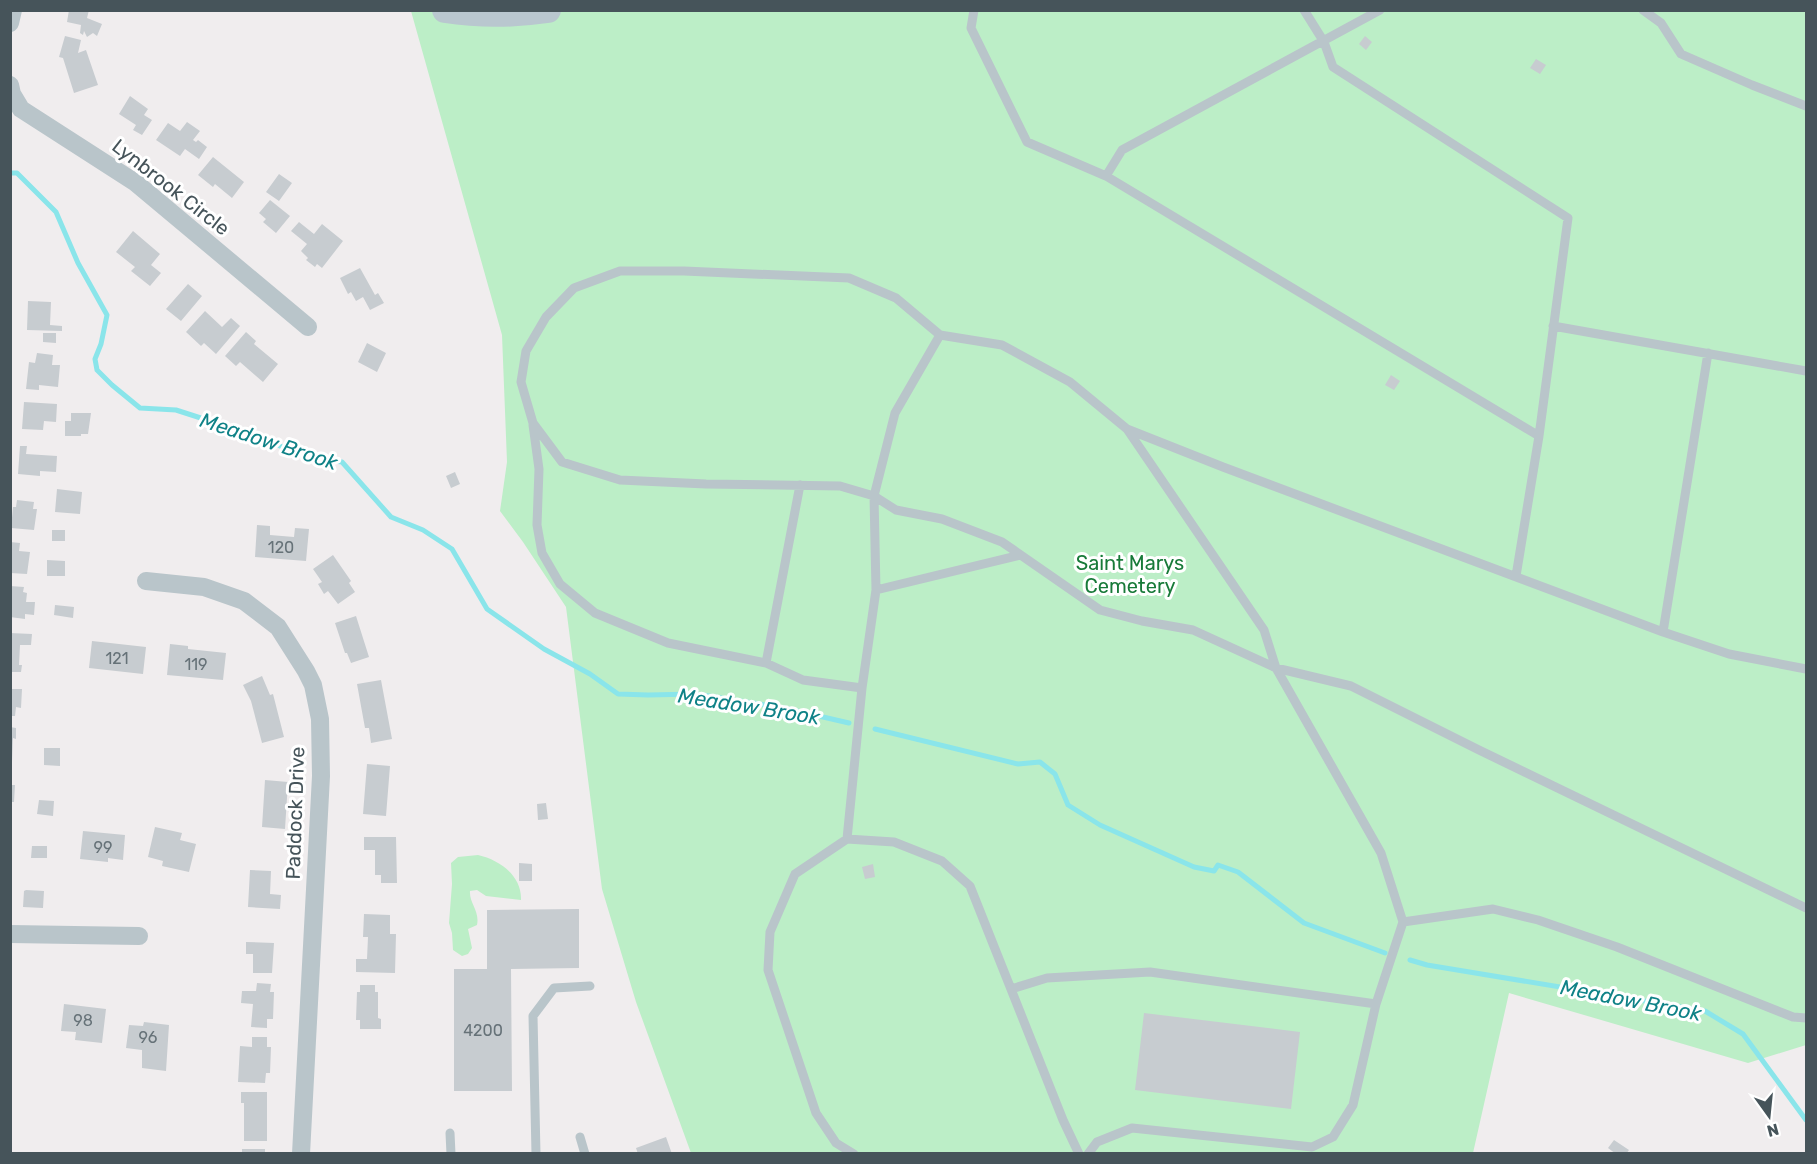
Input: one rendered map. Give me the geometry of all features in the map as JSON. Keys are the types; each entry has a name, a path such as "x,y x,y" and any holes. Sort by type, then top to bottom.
{"street":[{"path":"10,23 13,10"},
{"path":"445,10 475,13 530,13 548,10"},
{"name":"Lynbrook Circle","path":"10,85 12,94 21,109 136,183 308,327"},
{"name":"Paddock Drive","path":"146,581 204,588 244,601 278,627 313,685 320,720 321,776 301,1154"},
{"path":"10,934 139,936"}],"lane":[{"path":"974,10 971,28 1027,142 1106,176 1539,436"},
{"path":"1304,10 1324,42 1333,67 1568,218 1539,436 1516,576"},
{"path":"1106,176 1122,150 1380,10"},
{"path":"1643,10 1661,23 1681,54 1806,106"},
{"path":"862,688 803,680 766,663 668,643 595,613 560,584 542,553 537,525 539,469 533,423 521,382 526,351 546,317 574,288 620,271 684,271 849,278 896,298 940,335 1002,345 1070,382 1127,429 1264,630 1276,668 1381,853 1403,922 1376,1004 1353,1105 1333,1137 1312,1147 1132,1128 1096,1142 1088,1154"},
{"path":"1553,326 1806,371"},
{"path":"848,839 862,688 876,590 874,496 895,413 940,335"},
{"path":"1663,632 1707,353"},
{"path":"533,423 562,462 620,480 840,486 874,496 896,510 942,519 1002,542 1100,610 1142,621 1193,630 1276,668 1351,686 1806,908"},
{"path":"1127,429 1663,632 1729,654 1806,669"},
{"path":"766,663 800,485"},
{"path":"876,590 1021,555"},
{"path":"854,1154 836,1143 816,1113 768,970 770,932 795,874 848,839 894,842 942,861 970,886 1063,1120 1079,1154"},
{"path":"1403,922 1493,909 1538,920 1617,947 1793,1017 1806,1018"},
{"path":"1011,989 1047,978 1150,972 1376,1004"},
{"path":"536,1154 533,1016 554,988 590,986"},
{"path":"450,1133 451,1154"},
{"path":"580,1137 585,1154"}],"green space":[{"name":"Saint Marys Cemetery","path":"411,11 1806,11 1806,1045 1748,1063 1509,993 1473,1153 691,1153 636,1002 602,889 566,607 500,511 507,462 502,335"},
{"path":"478,855 508,870 518,884 521,900 486,896 477,890 470,891 478,920 477,925 468,929 472,948 468,954 462,956 453,950 449,923 451,863 458,857"}],"building":[{"path":"69,10 89,10 87,18 102,24 97,36 93,33 87,37 84,31 83,35 80,33 81,25 67,22"},
{"path":"65,36 81,40 78,53 86,50 98,85 74,93 63,58 59,57"},
{"path":"1365,36 1372,42 1366,50 1359,44"},
{"path":"1536,59 1546,65 1540,74 1530,68"},
{"path":"130,96 148,109 144,115 152,120 142,135 133,130 136,125 119,114"},
{"path":"187,122 200,131 193,140 196,142 198,140 207,147 199,159 185,149 180,156 156,140 168,123 180,131"},
{"path":"213,157 244,182 232,198 215,184 213,187 198,175"},
{"path":"279,174 292,183 279,201 266,192"},
{"path":"270,200 290,216 276,233 263,222 266,219 259,213"},
{"path":"299,222 314,234 322,224 343,241 322,268 317,264 315,267 306,260 308,258 301,251 307,244 291,231"},
{"path":"133,231 160,254 151,265 161,273 150,286 131,271 135,267 116,252"},
{"path":"360,268 375,295 378,293 384,303 370,310 363,297 356,301 351,292 348,294 340,278"},
{"path":"188,284 202,296 181,321 166,309"},
{"path":"28,301 51,302 50,325 62,326 62,331 27,330"},
{"path":"205,311 222,327 231,318 240,326 216,354 204,343 201,346 186,332"},
{"path":"246,332 256,341 254,344 278,364 263,382 240,362 236,366 225,356"},
{"path":"43,333 56,333 56,343 43,342"},
{"path":"367,343 386,353 377,372 358,362"},
{"path":"37,353 53,355 52,365 60,365 58,387 39,385 39,390 26,389 29,362 35,363"},
{"path":"1391,375 1400,381 1394,390 1385,385"},
{"path":"24,402 57,404 56,422 44,421 43,430 22,429"},
{"path":"71,413 91,413 88,434 65,436 65,421 71,421"},
{"path":"20,446 27,446 26,454 57,456 56,472 40,471 40,476 18,474"},
{"path":"455,472 460,484 451,488 446,476"},
{"path":"57,489 82,492 80,514 55,512"},
{"path":"17,500 34,502 33,509 37,509 34,530 11,528 13,507 16,507"},
{"path":"257,525 270,526 270,535 294,537 295,528 309,529 306,561 255,557"},
{"path":"52,530 65,530 65,541 52,541"},
{"path":"10,542 20,543 19,551 30,552 27,574 10,573"},
{"path":"333,555 351,581 349,583 355,592 338,604 328,591 324,594 318,584 322,582 313,569"},
{"path":"47,560 65,561 65,576 47,576"},
{"path":"10,586 24,587 23,592 27,593 26,602 35,602 34,615 25,614 25,619 10,617"},
{"path":"55,605 74,607 73,618 54,615"},
{"path":"356,616 369,657 351,663 345,653 335,623"},
{"path":"10,633 32,634 31,645 20,645 21,672 10,672"},
{"path":"92,641 146,647 143,674 89,668"},
{"path":"170,644 188,646 188,649 226,653 223,680 167,675"},
{"path":"262,676 270,695 273,694 284,737 262,743 251,701 243,685"},
{"path":"381,680 392,739 371,743 369,728 365,728 357,684"},
{"path":"10,689 22,689 21,708 16,707 15,716 10,716"},
{"path":"10,727 16,728 16,739 13,738 12,762 10,762"},
{"path":"44,748 60,748 60,766 44,765"},
{"path":"367,764 390,766 386,816 363,814"},
{"path":"265,780 288,782 285,829 262,827"},
{"path":"10,785 15,785 14,802 10,802"},
{"path":"39,800 54,801 53,816 37,814"},
{"path":"546,803 548,819 538,820 537,804"},
{"path":"155,827 182,833 180,840 196,844 189,872 162,866 163,861 148,857"},
{"path":"83,831 125,835 123,860 108,858 108,862 80,859"},
{"path":"364,837 396,837 397,883 381,883 381,875 375,875 375,850 364,850"},
{"path":"32,846 47,846 47,858 31,858"},
{"path":"519,863 532,864 532,881 519,881"},
{"path":"873,864 875,877 865,879 862,867"},
{"path":"250,870 271,871 270,894 281,895 280,909 248,907"},
{"path":"26,890 44,891 43,908 23,907"},
{"path":"579,909 579,968 511,969 512,1091 454,1091 454,969 487,969 487,910"},
{"path":"364,914 390,915 390,934 396,934 395,973 356,972 356,959 367,959 368,937 363,937"},
{"path":"246,942 274,943 272,973 253,973 253,954 246,954"},
{"path":"257,983 271,984 270,992 274,992 273,1019 267,1019 267,1028 251,1027 253,1004 241,1003 242,991 256,991"},
{"path":"360,985 375,985 375,992 378,992 378,1018 381,1019 381,1029 360,1029 360,1020 356,1020 357,992 360,992"},
{"path":"64,1004 106,1009 102,1043 75,1040 76,1032 61,1031"},
{"path":"1144,1013 1300,1032 1291,1109 1135,1090"},
{"path":"144,1022 169,1025 166,1071 142,1068 142,1050 126,1048 129,1025 143,1026"},
{"path":"252,1037 267,1037 267,1047 271,1047 270,1073 266,1073 265,1083 238,1082 240,1046 252,1047"},
{"path":"241,1092 267,1092 267,1141 244,1141 244,1103 241,1103"},
{"path":"666,1137 672,1154 638,1154 636,1148"},
{"path":"1614,1140 1629,1150 1626,1154 1616,1154 1608,1148"},
{"path":"242,1149 265,1149 265,1154 242,1154"}],"waterway":[{"name":"Meadow Brook","path":"10,173 17,173 56,212 78,263 107,315 101,344 95,359 97,370 140,408 176,410 319,459 342,462 391,517 423,530 452,549 487,609 544,649 590,674 618,694 696,694 784,708 849,723"},
{"name":"Meadow Brook","path":"875,729 1018,764 1040,762 1055,774 1068,805 1100,825 1194,867 1214,871 1218,865 1238,872 1304,923 1385,953"},
{"name":"Meadow Brook","path":"1410,960 1427,965 1705,1011 1743,1034 1806,1120"}]}
